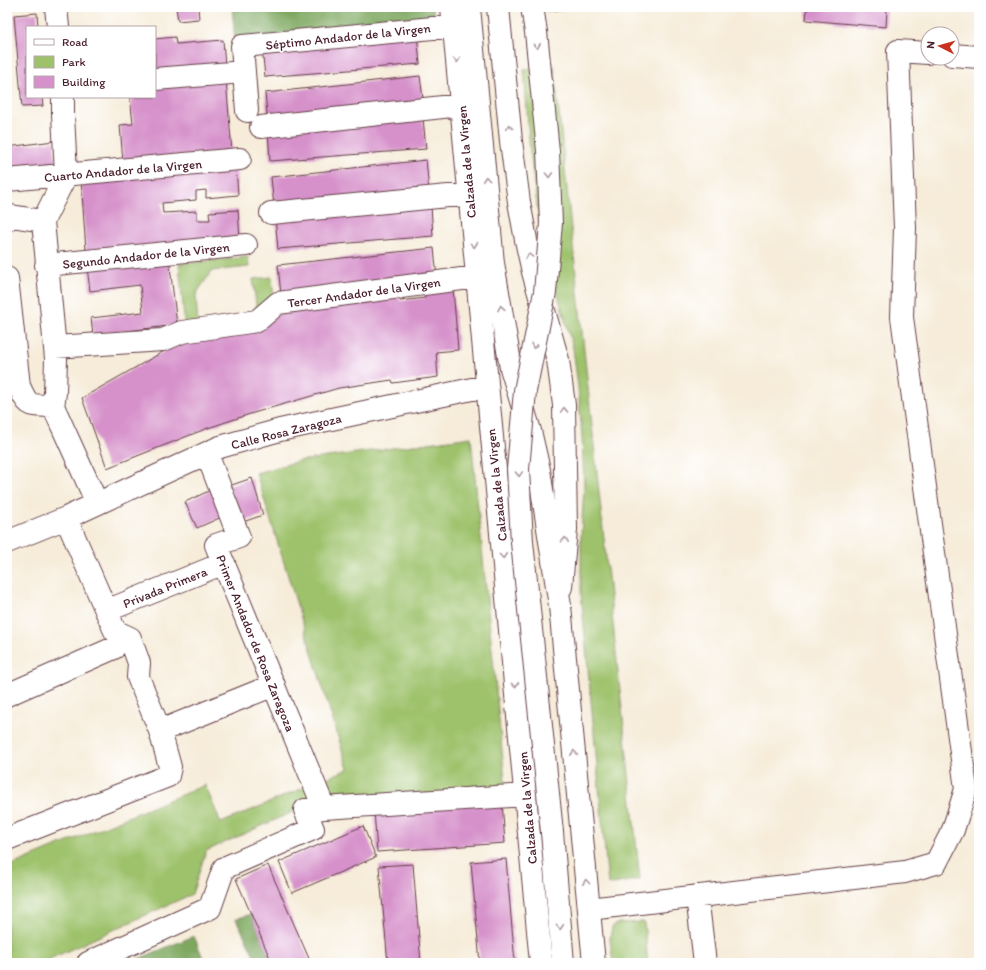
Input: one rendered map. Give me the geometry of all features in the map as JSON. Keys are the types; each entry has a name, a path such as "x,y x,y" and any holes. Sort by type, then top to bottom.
{"street":[{"path":"56,7 58,26"},
{"name":"Calzada de la Virgen","path":"469,7 469,194 541,963"},
{"path":"498,7 511,141 519,202 533,272 558,360 564,405 566,530 560,606"},
{"name":"Calzada de la Virgen","path":"532,7 536,32 548,151 551,223 545,292 525,391 518,469 522,542 552,832 563,963"},
{"name":"Calzada de la Virgen","path":"453,16 470,107 493,263 511,368 530,432 539,470 560,606 594,963"},
{"name":"Séptimo Andador de la Virgen","path":"244,72 242,46 453,16"},
{"path":"589,909 905,872 936,863 953,830 972,786 902,317 905,228 898,51 920,52"},
{"path":"960,56 979,57"},
{"path":"156,79 244,72 247,111"},
{"path":"63,98 66,175 43,221 56,359 53,406 97,503"},
{"path":"261,128 470,107"},
{"name":"Cuarto Andador de la Virgen","path":"7,180 240,159"},
{"path":"271,214 469,194"},
{"path":"7,220 11,216 43,221"},
{"name":"Segundo Andador de la Virgen","path":"46,265 246,245"},
{"name":"Tercer Andador de la Virgen","path":"54,347 163,340 182,332 257,321 278,303 477,277"},
{"path":"7,278 19,386 26,400 32,405 53,406"},
{"name":"Calle Rosa Zaragoza","path":"7,542 66,518 220,448 280,430 486,386"},
{"name":"Primer Andador de Rosa Zaragoza","path":"207,454 239,537 216,545 324,808"},
{"path":"66,518 106,610 115,640"},
{"name":"Privada Primera","path":"106,610 224,563"},
{"path":"7,695 115,640 130,638 139,662 138,677 160,731 170,766 168,776 7,839"},
{"path":"160,731 274,685"},
{"path":"88,963 210,908 224,868 314,830 305,810 526,794"},
{"path":"697,896 705,963"}],"green space":[{"path":"232,7 433,7 435,24 235,44"},
{"path":"554,66 640,879 608,885 581,593 581,537 584,487 578,387 573,348 544,246 537,206 530,152 524,69"},
{"path":"248,257 249,267 212,271 196,294 198,326 185,328 179,264"},
{"path":"272,277 274,302 257,314 253,279"},
{"path":"471,437 506,791 306,806 206,851 192,894 41,963 7,963 7,867 205,785 221,823 348,769 256,473 299,461"},
{"path":"251,914 272,963 258,963 236,919"},
{"path":"644,922 648,963 613,963 610,939 612,927 618,923"},
{"path":"194,936 205,963 128,963"}],"building":[{"path":"176,7 198,7 199,19 178,21"},
{"path":"547,7 578,7 578,8 548,11"},
{"path":"807,7 887,7 886,27 806,20"},
{"path":"37,13 38,26 26,26 26,98 42,98 43,106 22,107 14,15"},
{"path":"417,34 420,64 265,77 262,47"},
{"path":"175,37 176,44 223,40 225,66 156,72 156,39"},
{"path":"420,76 424,106 268,123 265,93"},
{"path":"226,80 232,152 123,162 120,125 133,124 130,98 156,98 156,87"},
{"path":"423,118 426,149 270,161 268,131"},
{"path":"54,141 56,164 38,166 29,178 28,167 7,170 7,147"},
{"path":"426,160 429,191 274,207 271,177"},
{"path":"236,167 238,195 206,198 206,190 196,191 196,200 162,203 163,213 197,211 197,220 210,220 209,212 238,210 240,240 86,251 81,178"},
{"path":"431,206 433,236 278,249 275,218"},
{"path":"434,248 437,278 281,295 278,265"},
{"path":"169,258 177,325 93,335 91,318 143,312 140,285 90,291 87,267"},
{"path":"453,288 458,350 436,352 438,377 393,383 392,380 339,388 208,428 107,468 82,398 180,342 284,305 399,293 400,301 425,298 424,291"},
{"path":"252,478 263,515 240,523 229,486"},
{"path":"213,489 224,516 197,528 185,502"},
{"path":"502,801 505,843 377,852 374,810"},
{"path":"363,826 376,857 292,893 279,862"},
{"path":"506,859 515,963 480,963 471,862"},
{"path":"413,864 421,963 388,963 379,866"},
{"path":"268,865 311,963 272,963 236,879"}]}
